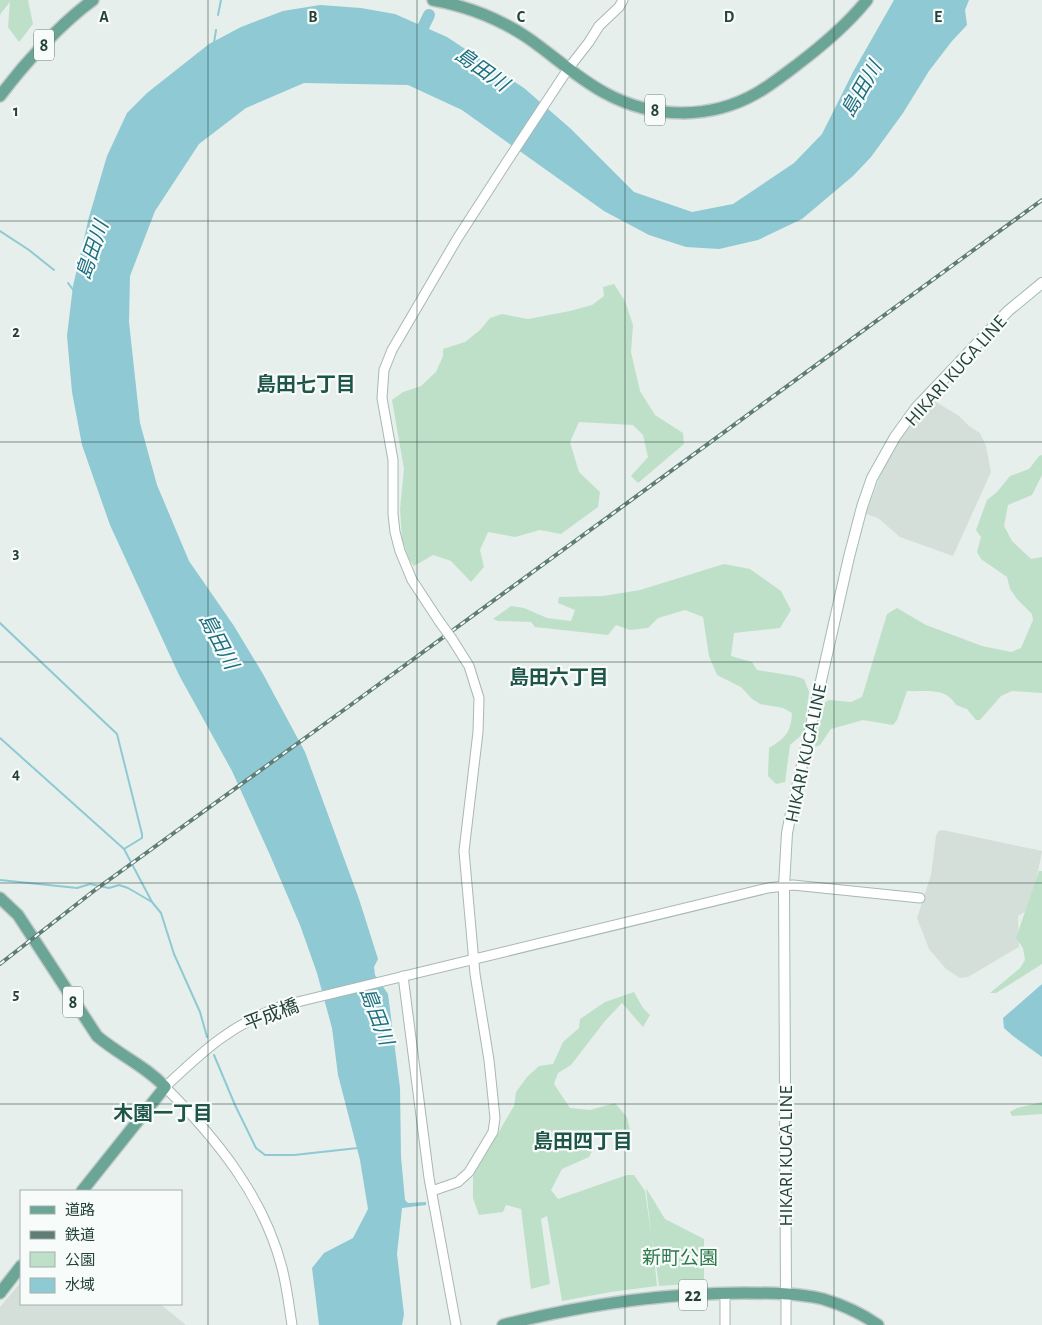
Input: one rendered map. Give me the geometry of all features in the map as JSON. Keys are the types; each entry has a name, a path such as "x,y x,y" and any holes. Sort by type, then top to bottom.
{"main road":[{"name":"8","path":"0,96 51,37 94,0"},
{"name":"8","path":"433,0 463,7 506,25 526,37 566,72 626,102 647,109 673,113 716,109 739,102 758,92 826,42 854,16 867,0"},
{"name":"HIKARI KUGA LINE","path":"786,1294 784,886 787,833 855,535 872,478 895,437 916,408 1008,311 1042,283"},
{"name":"8","path":"0,898 18,915 97,1036 146,1070 165,1087"},
{"path":"83,1190 165,1087"},
{"path":"0,1293 20,1267"},
{"name":"22","path":"503,1325 617,1301 664,1296 725,1293 786,1294 822,1299 860,1313 878,1325"}],"street":[{"path":"432,1191 462,1179 469,1172 493,1132 495,1118 489,1060 474,960 464,850 480,710 479,698 470,666 412,580 394,532 392,514 393,460 384,415 382,380 384,370 396,343 457,240 566,72 590,42 599,26 619,7 623,0"},
{"name":"平成橋","path":"165,1087 215,1042 235,1028 261,1013 285,1005 746,893 784,886 824,888 920,898"},
{"path":"399,977 441,1252 448,1278 456,1325"},
{"path":"165,1087 212,1138 240,1175 259,1207 283,1270 292,1325"},
{"path":"725,1293 725,1325"},
{"path":"786,1294 786,1325"}],"shaded area":[{"path":"931,399 959,416 980,433 986,446 991,472 953,556 900,537 878,518 866,514 884,465 913,420"},
{"path":"943,830 1042,851 1031,908 1018,916 1019,947 968,977 960,978 946,969 929,949 917,918 931,875 936,836 938,831"},
{"path":"20,1283 20,1305 161,1305 186,1325 0,1325 0,1307"}],"green space":[{"path":"0,0 28,0 33,24 19,42 8,27 10,2 0,16"},
{"path":"614,284 625,301 633,325 631,352 640,391 655,415 683,433 684,444 638,483 631,476 648,457 643,435 633,425 579,422 570,442 579,472 600,492 598,507 561,534 540,530 515,537 488,532 480,550 484,567 471,582 451,561 433,555 414,566 409,559 402,539 400,509 404,469 392,400 403,392 421,386 436,372 443,356 443,349 465,342 480,330 490,318 502,314 528,319 592,305 604,296 603,287"},
{"path":"1042,455 1042,475 1032,495 1008,505 1004,526 1012,541 1031,559 1042,557 1042,693 1012,691 1001,696 980,720 976,720 967,709 956,705 947,695 928,691 907,691 897,720 893,725 863,720 831,729 820,745 815,747 824,703 829,700 851,702 862,697 887,614 897,608 926,625 982,646 1011,652 1021,648 1033,620 1032,614 1010,589 1007,577 981,559 977,552 981,537 976,530 987,500 997,492 1010,476 1029,469 1039,456"},
{"path":"724,564 750,569 781,591 791,610 780,628 734,633 731,656 752,662 757,670 804,679 809,692 804,733 790,745 785,782 776,784 768,776 769,748 789,730 792,713 783,708 760,704 752,699 741,687 717,675 709,656 703,617 685,610 658,618 648,628 630,630 616,625 608,635 535,627 531,622 498,621 493,619 511,606 524,608 547,618 571,621 575,610 558,603 559,597 603,596 640,590"},
{"path":"1039,871 1042,871 1042,964 996,993 990,993 1020,968 1025,960 1023,948 1016,938"},
{"name":"新町公園","path":"634,992 643,1008 650,1015 643,1027 622,1003 605,1021 571,1065 558,1073 554,1084 570,1108 590,1110 615,1103 627,1117 630,1130 607,1130 593,1137 594,1147 589,1157 562,1169 551,1190 558,1199 627,1175 634,1175 645,1191 651,1234 646,1188 665,1219 704,1239 704,1283 659,1286 652,1236 657,1286 562,1301 547,1216 541,1219 550,1284 531,1289 521,1209 506,1205 503,1212 479,1215 473,1198 473,1176 514,1106 516,1092 527,1077 539,1066 553,1064 563,1042 579,1028 580,1019 605,1002"},
{"path":"1042,1102 1042,1114 1012,1116 1010,1112 1017,1108"}],"water":[{"name":"島田川","path":"894,0 969,0 965,10 967,25 929,71 903,113 871,157 853,176 802,219 758,240 719,249 686,247 649,235 604,211 462,110 408,85 304,83 246,108 199,144 155,211 130,276 129,322 140,423 157,485 189,561 234,626 263,674 305,752 359,899 378,959 374,967 375,975 388,994 400,1088 401,1157 405,1200 408,1203 426,1202 426,1205 402,1208 397,1254 404,1314 402,1325 319,1325 312,1268 324,1253 353,1238 368,1209 360,1160 338,1075 332,1028 317,973 300,925 270,855 232,771 179,675 110,525 82,445 72,392 67,336 73,286 89,217 107,156 127,113 147,93 209,44 241,27 283,11 320,5 361,8 395,14 447,37 524,88 571,129 634,192 692,212 733,204 794,163 822,134 853,72"},
{"path":"1042,984 1042,1057 1004,1028 1003,1018"}],"waterway":[{"path":"218,15 221,0"},
{"path":"417,40 429,15"},
{"path":"214,43 216,30"},
{"path":"0,231 29,250 54,270"},
{"name":"島田川","path":"68,283 74,291"},
{"path":"0,623 117,734 142,834 142,838 124,849"},
{"path":"0,738 124,849 152,902 161,913 174,954 200,1012 207,1037"},
{"path":"0,880 77,888 90,884 109,888 119,885 152,902"},
{"path":"214,1055 256,1148 265,1155 294,1155 358,1148"}],"railway":[{"path":"0,964 95,890 1042,200"}],"district":[{"name":"島田七丁目","path":"306,384"},
{"name":"島田六丁目","path":"559,677"},
{"name":"木園一丁目","path":"163,1113"},
{"name":"島田四丁目","path":"583,1141"}]}
